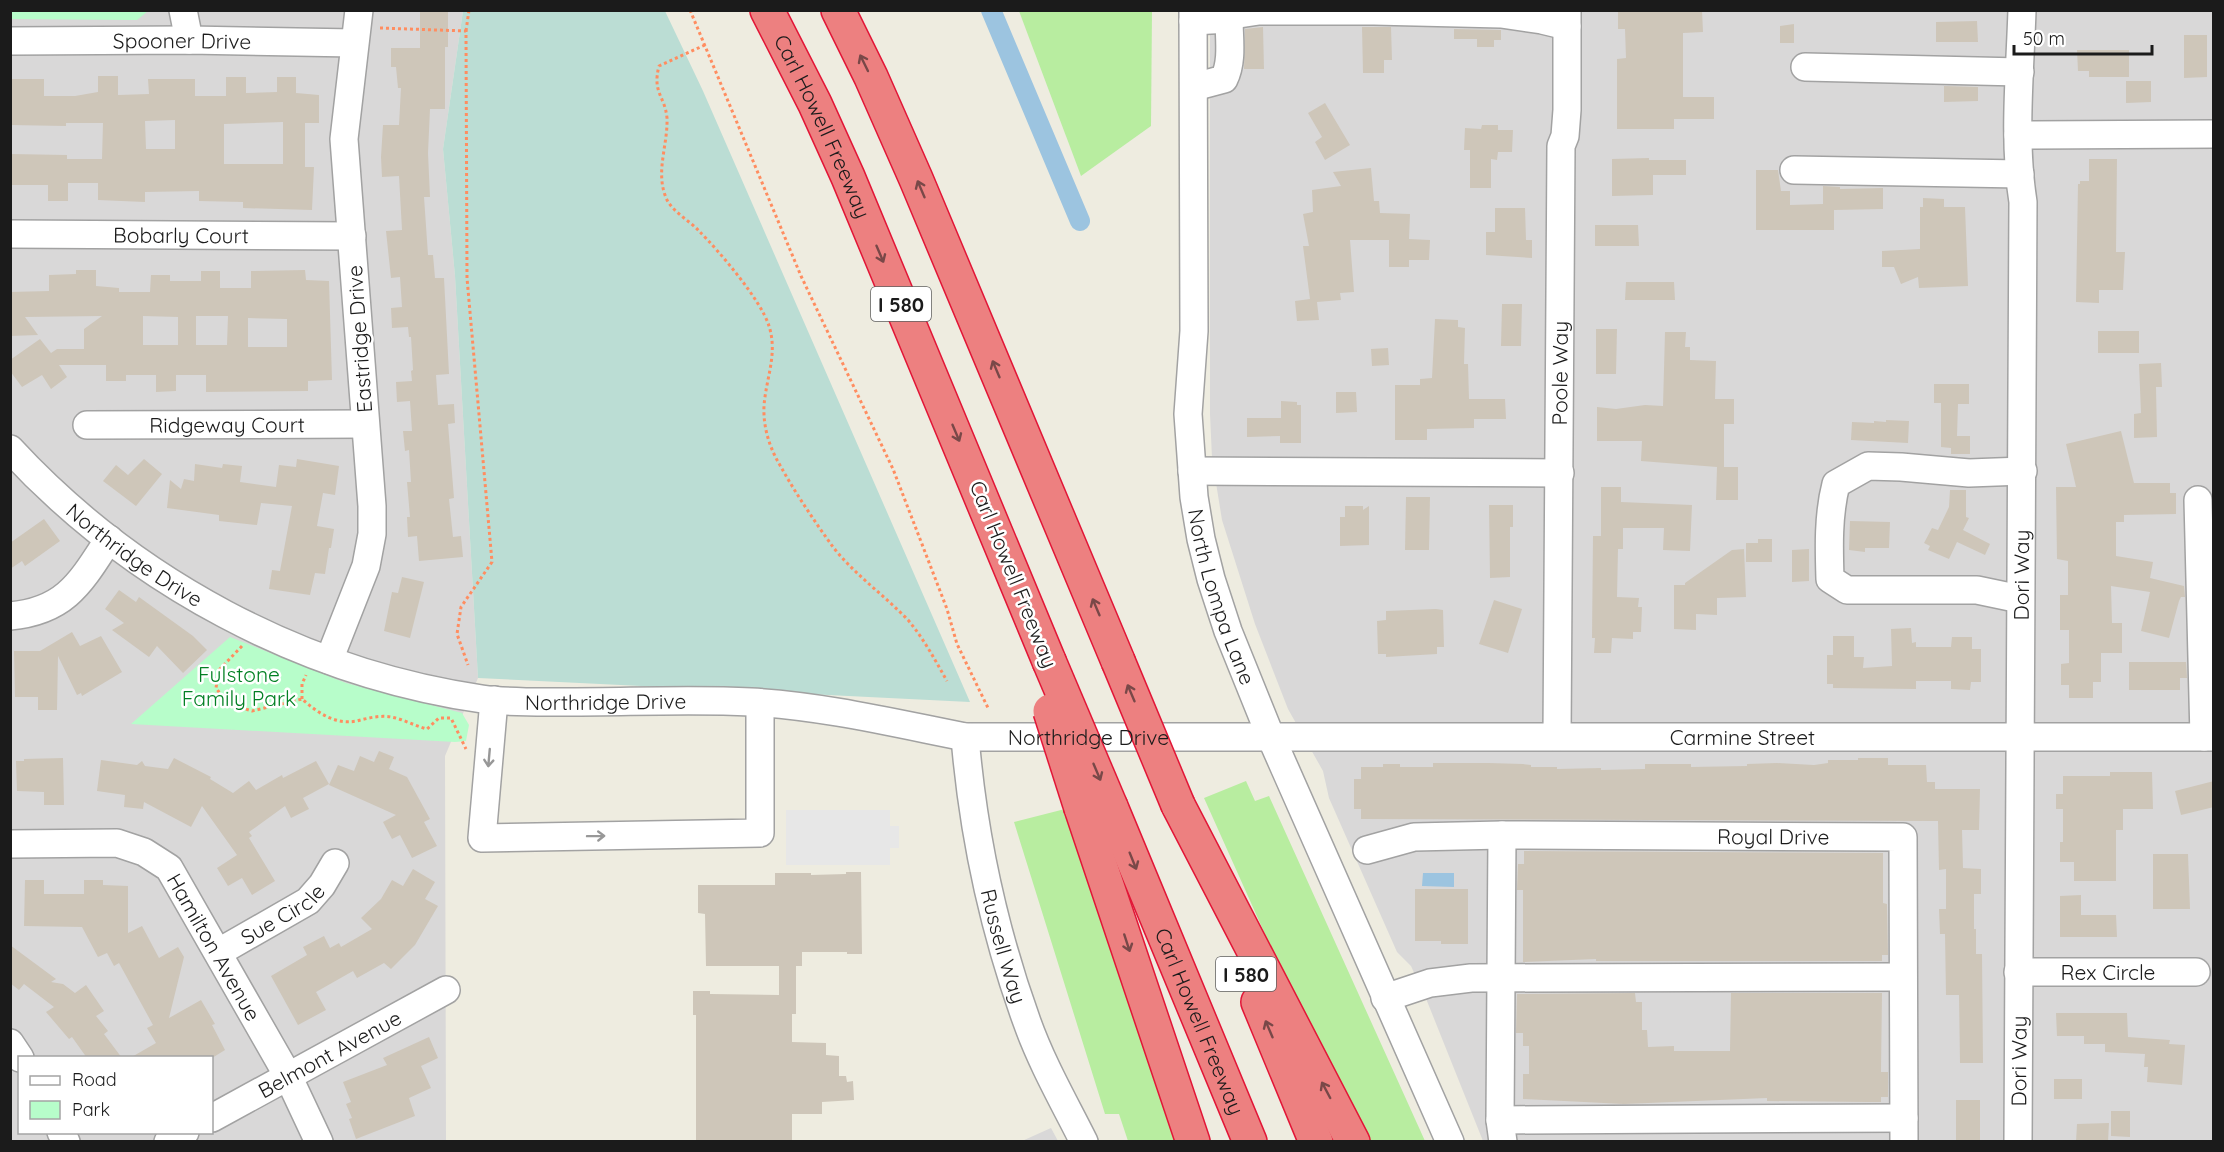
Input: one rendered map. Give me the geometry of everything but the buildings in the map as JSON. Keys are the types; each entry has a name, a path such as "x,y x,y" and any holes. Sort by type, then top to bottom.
{"highway":[{"name":"Carl Howell Freeway","path":"767,10 815,104 848,177 1026,601 1041,661 1096,807 1250,1142"},
{"name":"I 580","path":"838,10 871,77 916,179 1316,1142"},
{"path":"1178,806 1353,1142"},
{"path":"1096,807 1193,1142"}],"street":[{"path":"183,10 189,40"},
{"name":"Dori Way","path":"2018,1142 2023,202 2020,186 2018,135 2022,10"},
{"path":"1193,16 1229,19 1239,14 1259,11 1374,11 1501,14 1542,20 1567,18"},
{"name":"North Lompa Lane","path":"1193,16 1194,331 1188,414 1192,471 1201,539 1228,630 1270,735 1450,1142"},
{"name":"Poole Way","path":"1557,736 1561,146 1565,136 1567,110 1567,18"},
{"name":"Eastridge Drive","path":"328,660 366,566 372,534 372,506 344,139 354,44 368,19"},
{"path":"1194,87 1224,79 1230,58 1229,19"},
{"name":"Spooner Drive","path":"10,41 189,40 354,44"},
{"path":"1805,67 2020,72"},
{"path":"2018,135 2214,134"},
{"path":"1794,170 2020,174"},
{"name":"Bobarly Court","path":"10,234 352,236"},
{"name":"Ridgeway Court","path":"87,425 364,424"},
{"name":"Northridge Drive","path":"10,449 80,517 164,579 213,608 328,660 358,671 424,688 494,700 760,703 804,706 965,736 1270,735"},
{"path":"2020,599 1977,590 1847,590 1830,579 1828,547 1832,500 1836,484 1868,466 1969,473 2023,471"},
{"path":"1192,471 1560,473"},
{"path":"2198,500 2209,737"},
{"path":"10,616 36,613 57,604 72,590 109,539"},
{"path":"494,700 482,838 760,833 760,703"},
{"name":"Carmine Street","path":"1270,735 2209,737"},
{"name":"Russell Way","path":"965,736 977,836 1000,935 1027,1022 1043,1062 1084,1142"},
{"name":"Royal Drive","path":"1367,850 1414,837 1502,835 1903,837 1904,1130 1502,1130 1502,835"},
{"name":"Hamilton Avenue","path":"10,844 117,843 144,852 170,868 288,1076 319,1142"},
{"name":"Sue Circle","path":"219,952 308,901 322,885 335,863"},
{"name":"Rex Circle","path":"2018,972 2196,972"},
{"path":"1385,999 1423,985 1446,980 1501,977 1903,977"},
{"name":"Belmont Avenue","path":"213,1117 446,990"},
{"path":"10,1043 19,1056"},
{"path":"168,1142 182,1134"}],"path":[{"path":"468,665 457,634 461,607 492,562 467,278 466,31 470,10"},
{"path":"690,10 801,276 893,469 937,582 957,644 989,711"},
{"path":"368,19 466,31"},
{"path":"705,45 659,66 655,81 667,116 661,169 664,194 670,206 697,228 719,252 752,297 768,324 774,348 764,406 766,433 780,466 834,548 907,620 925,642 947,681"},
{"path":"258,630 219,670 216,688 227,703 252,711 302,699 320,714 334,720 354,722 390,717 427,729 439,718 451,718 470,756"}],"shaded area":[{"path":"10,11 463,11 443,149 455,276 478,678 445,756 446,1141 11,1141"},
{"path":"463,11 665,11 703,91 970,702 478,678 455,276 443,149"},
{"path":"1210,11 2213,11 2213,1141 1483,1141 1427,1001 1411,966 1397,952 1329,798 1323,771 1288,709 1255,624 1222,520 1212,458 1210,414"},
{"path":"786,810 890,810 890,826 899,826 899,848 890,848 890,865 786,865"},
{"path":"1423,873 1454,873 1454,887 1422,886"},
{"path":"1051,1128 1058,1141 1022,1141"}],"green space":[{"path":"11,10 148,11 137,20 11,19"},
{"path":"1019,11 1152,11 1151,126 1081,176"},
{"name":"Fulstone Family Park","path":"230,637 346,683 462,713 469,725 466,741 131,724"},
{"path":"1246,781 1255,801 1269,796 1425,1141 1370,1141 1290,990 1204,798"},
{"path":"1065,809 1177,1141 1128,1141 1119,1114 1105,1114 1014,822"}],"waterway":[{"path":"991,10 1080,221"}]}
